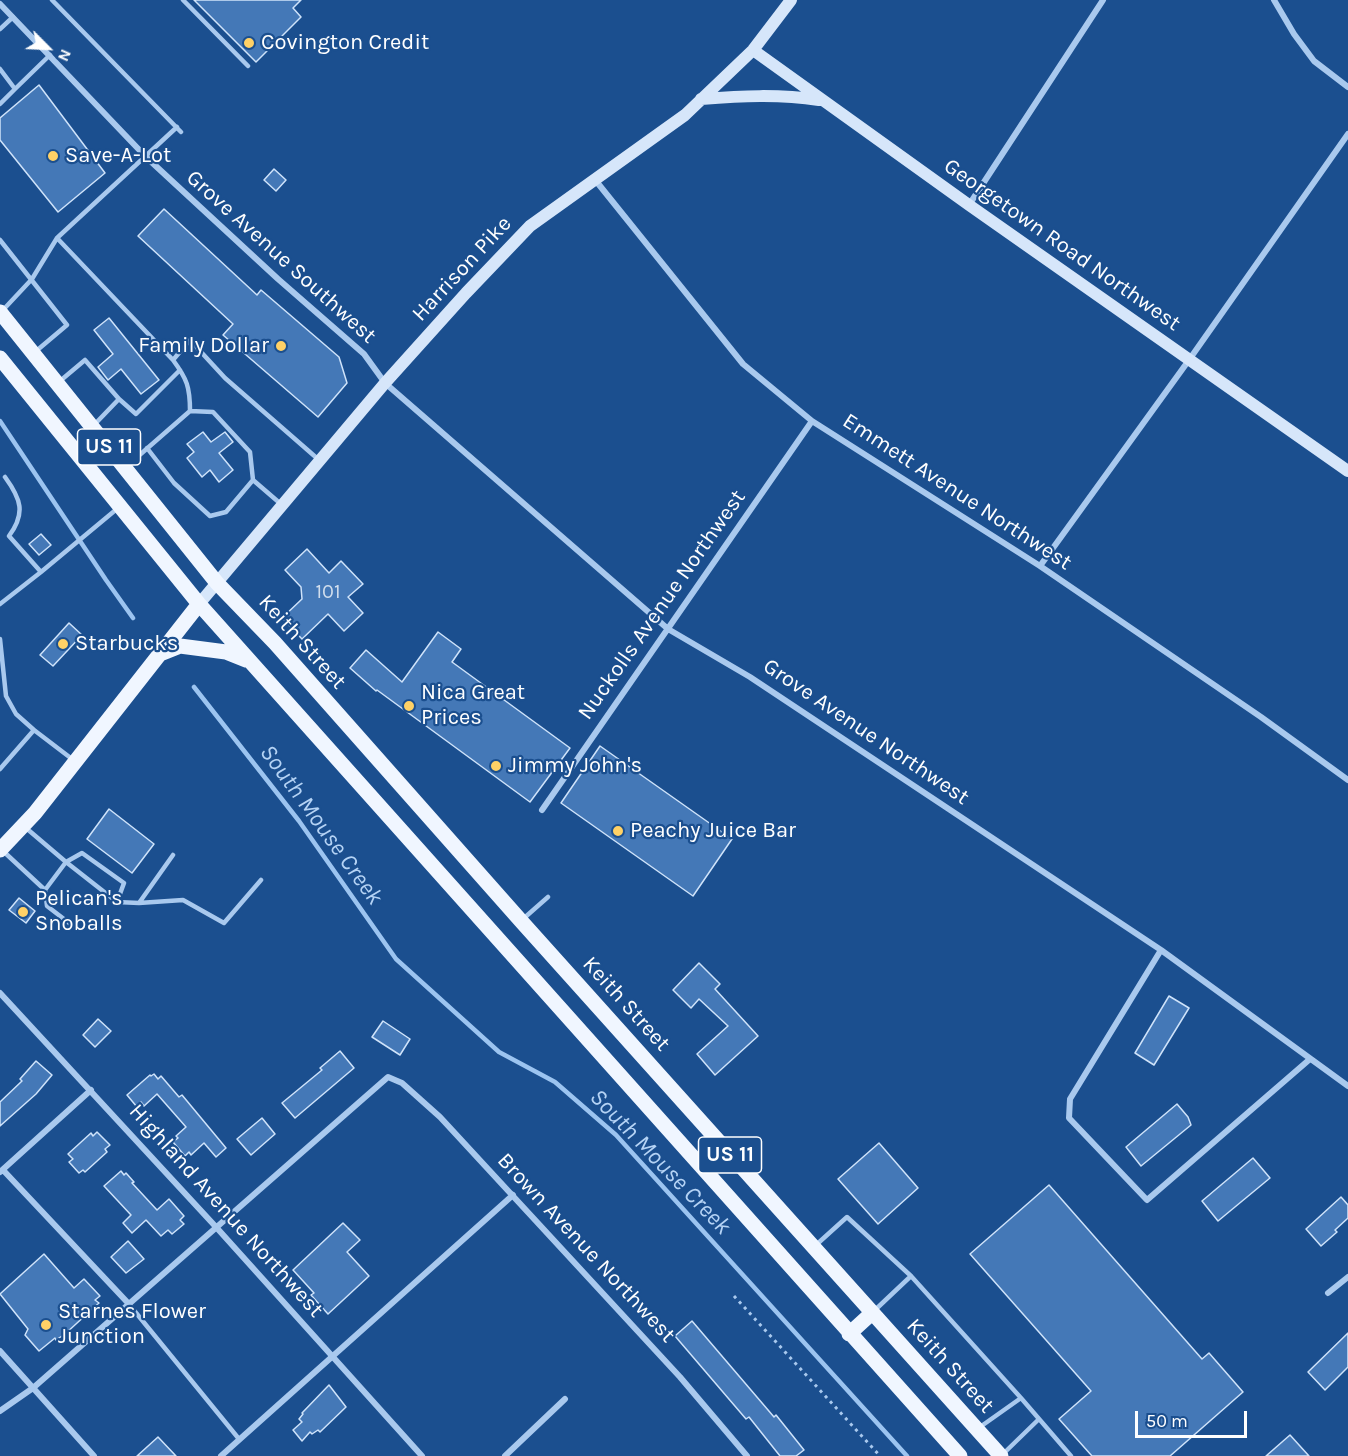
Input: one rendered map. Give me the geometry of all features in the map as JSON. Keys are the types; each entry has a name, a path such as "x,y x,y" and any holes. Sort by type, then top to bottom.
{"main road":[{"name":"Harrison Pike","path":"199,604 385,383 530,226 596,181 685,115 753,50 791,0"},
{"name":"Georgetown Road Northwest","path":"753,50 1348,471"},
{"path":"701,99 751,95 788,96 824,101"},
{"name":"US 11","path":"0,312 217,583"},
{"name":"US 11","path":"0,358 199,604 960,1456"},
{"name":"Keith Street","path":"217,583 275,644 520,921 1001,1456"},
{"path":"1,850 24,826 76,762 199,604"},
{"path":"160,654 180,646 226,652 251,661"},
{"path":"500,939 520,921"},
{"path":"849,1334 872,1313"}],"street":[{"path":"969,205 1103,0"},
{"path":"1274,0 1294,34 1314,61 1348,87"},
{"name":"Grove Avenue Southwest","path":"0,4 146,157 270,272 364,354 385,383"},
{"path":"1041,566 1348,134"},
{"name":"Emmett Avenue Northwest","path":"596,181 742,364 812,421 1041,566 1261,717 1348,780"},
{"name":"Grove Avenue Northwest","path":"385,383 668,629 750,677 1161,950 1348,1086"},
{"name":"Nuckolls Avenue Northwest","path":"542,810 812,421"},
{"path":"1161,950 1070,1099 1069,1118 1148,1200 1310,1059"},
{"name":"Highland Avenue Northwest","path":"0,993 334,1356 422,1456"},
{"name":"Brown Avenue Northwest","path":"216,1227 388,1077 402,1083 440,1117 513,1195 680,1377 747,1456"},
{"path":"91,1090 1,1171 128,1303"},
{"path":"221,1456 513,1195"},
{"path":"0,1411 33,1388 216,1227"},
{"path":"1328,1293 1348,1277"},
{"path":"0,1352 94,1456"},
{"path":"505,1456 565,1399"}],"lane":[{"path":"0,312 33,279 57,238 179,130 52,0"},
{"path":"183,0 248,66"},
{"path":"0,29 13,17"},
{"path":"0,104 50,55"},
{"path":"0,69 15,89"},
{"path":"57,238 180,370 186,378 190,394 190,411"},
{"path":"0,240 67,325 34,354"},
{"path":"172,360 190,340 225,378 319,460"},
{"path":"58,382 86,360 119,399 136,414 180,370"},
{"path":"93,427 119,399"},
{"path":"125,468 190,411 213,412 250,452 253,480 282,505"},
{"path":"147,448 174,483 210,516 226,512 253,480"},
{"path":"5,477 13,488 20,508 20,518 9,536 41,572"},
{"path":"0,604 120,506"},
{"path":"0,639 6,696 16,714 76,762"},
{"path":"0,702 6,696"},
{"path":"0,769 34,730"},
{"path":"24,826 117,902 183,900 224,923 261,880"},
{"path":"1,850 45,890 47,906 74,926"},
{"path":"45,890 66,862 82,853 124,883 117,902"},
{"path":"139,903 173,855"},
{"path":"520,921 548,897"},
{"path":"813,1248 847,1217 911,1276 1071,1456"},
{"path":"872,1313 911,1276"},
{"path":"128,1303 239,1439"},
{"path":"977,1429 1021,1398"},
{"path":"1001,1456 1038,1420"}],"path":[{"path":"734,1296 880,1456"}],"building":[{"path":"194,0 301,0 293,8 301,17 256,62"},
{"name":"Save-A-Lot","path":"39,85 105,173 58,212 0,140 0,118"},
{"path":"274,169 286,180 276,191 264,180"},
{"name":"Family Dollar","path":"164,209 257,295 261,290 339,357 347,383 318,417 223,335 233,324 138,236"},
{"path":"109,318 159,380 141,394 121,369 108,380 98,367 113,354 94,330"},
{"path":"203,432 211,442 225,432 233,442 219,453 233,470 219,482 210,470 202,477 187,458 194,452 187,444"},
{"path":"41,534 51,545 39,555 29,544"},
{"path":"307,549 329,573 341,561 363,584 348,597 363,613 344,631 328,614 302,639 282,618 302,599 301,587 285,570"},
{"name":"Starbucks","path":"69,623 82,635 53,666 40,655"},
{"path":"438,632 461,649 452,662 570,748 530,802 376,691 350,668 366,650 402,682"},
{"path":"600,746 732,839 693,896 561,803"},
{"path":"109,809 154,844 132,873 87,839"},
{"path":"19,898 35,911 26,923 9,910"},
{"path":"699,963 720,984 715,989 758,1036 715,1075 697,1054 728,1026 699,999 691,1008 673,990"},
{"path":"1169,996 1189,1008 1154,1065 1135,1053"},
{"path":"98,1019 111,1031 95,1047 83,1035"},
{"path":"383,1021 410,1039 400,1055 372,1037"},
{"path":"340,1051 354,1068 295,1118 282,1103 322,1070 320,1068"},
{"path":"36,1061 52,1075 36,1094 0,1126 0,1102 22,1081 20,1079"},
{"path":"154,1074 158,1079 161,1076 179,1097 182,1095 226,1148 216,1157 204,1143 191,1155 189,1152 185,1156 173,1142 186,1127 157,1094 144,1106 141,1102 137,1107 127,1095"},
{"path":"1177,1104 1188,1117 1191,1125 1141,1166 1126,1147"},
{"path":"262,1118 275,1134 251,1155 237,1139"},
{"path":"97,1132 110,1145 105,1149 107,1152 85,1172 83,1170 79,1173 69,1162 73,1159 68,1154 91,1133 93,1136"},
{"path":"879,1143 918,1188 878,1224 838,1179"},
{"path":"1253,1158 1270,1178 1218,1221 1202,1201"},
{"path":"121,1171 124,1175 126,1173 134,1182 132,1183 157,1210 169,1199 184,1216 180,1220 184,1224 172,1234 168,1230 161,1236 146,1220 132,1233 123,1223 131,1215 104,1186"},
{"path":"1049,1185 1202,1359 1209,1353 1243,1392 1170,1456 1092,1456 1059,1419 1091,1391 970,1254"},
{"path":"1341,1197 1348,1205 1348,1218 1321,1246 1306,1229"},
{"path":"343,1223 360,1240 347,1252 369,1276 328,1314 311,1295 314,1293 293,1270"},
{"path":"128,1241 144,1259 126,1273 111,1257"},
{"path":"44,1254 74,1288 84,1279 100,1296 95,1300 99,1303 65,1334 56,1340 55,1338 39,1351 25,1335 28,1329 0,1294"},
{"path":"692,1321 774,1417 776,1415 804,1450 796,1456 780,1456 749,1417 746,1419 675,1336"},
{"path":"1348,1333 1348,1367 1325,1390 1308,1372"},
{"path":"329,1385 346,1407 320,1432 318,1430 312,1434 310,1432 302,1441 293,1430 302,1422 299,1419 302,1413"},
{"path":"1290,1435 1309,1456 1266,1456"},
{"path":"158,1437 176,1456 137,1456"}],"waterway":[{"name":"South Mouse Creek","path":"0,421 133,618"},
{"name":"South Mouse Creek","path":"194,687 299,821 396,959 499,1052 555,1082 616,1135 907,1456"}],"place":[{"name":"Covington Credit","path":"249,43"},
{"name":"Save-A-Lot","path":"53,156"},
{"name":"Family Dollar","path":"281,346"},
{"name":"Starbucks","path":"63,644"},
{"name":"Nica Great Prices","path":"409,706"},
{"name":"Jimmy John's","path":"496,766"},
{"name":"Peachy Juice Bar","path":"618,831"},
{"name":"Pelican's Snoballs","path":"23,912"},
{"name":"Starnes Flower Junction","path":"46,1325"}]}
